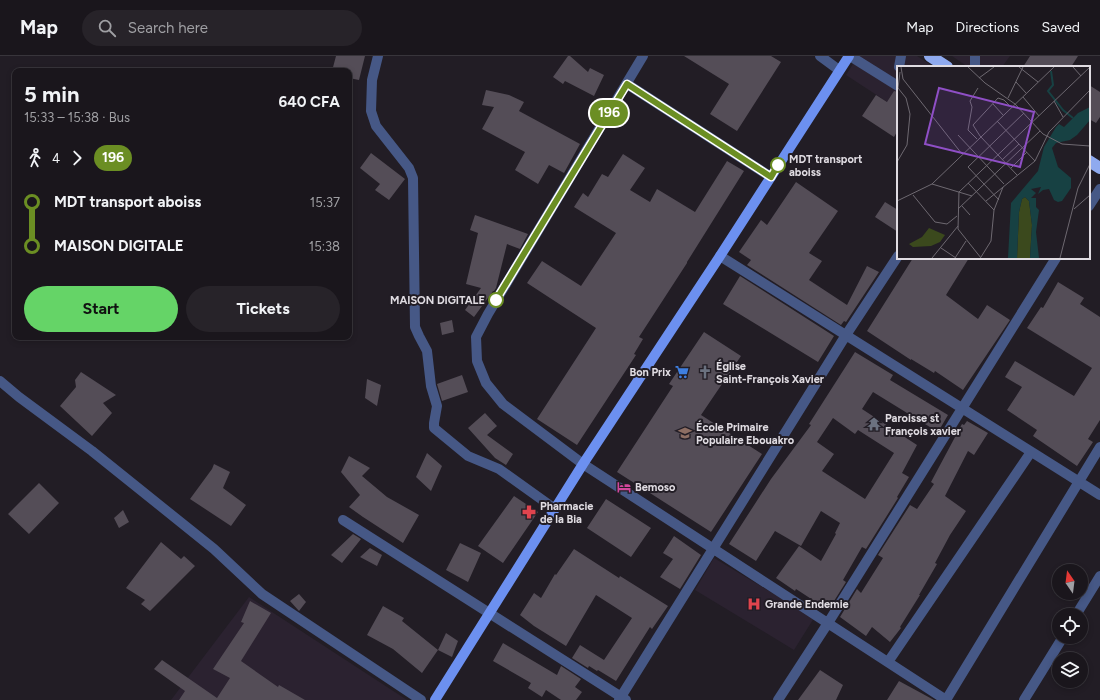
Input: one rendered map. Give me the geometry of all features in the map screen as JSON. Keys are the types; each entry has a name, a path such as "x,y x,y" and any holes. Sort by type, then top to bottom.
{"highway":[{"path":"930,56 945,66"},
{"path":"1090,161 1100,168"}],"main road":[{"path":"434,700 583,464 720,256 839,70 850,56"}],"street":[{"path":"378,56 372,80 371,111 376,126 405,162 414,178 415,327 427,351 431,386 437,406 434,428 468,456 499,469 554,509"},
{"path":"643,56 488,314 476,337 477,361 486,383 503,404 583,464 946,700 1100,447"},
{"path":"820,56 839,70"},
{"path":"850,56 897,82"},
{"path":"899,66 901,56"},
{"path":"627,84 771,177"},
{"path":"1090,204 1100,189"},
{"path":"720,256 1100,495"},
{"path":"342,520 622,699 846,335 897,258"},
{"path":"778,700 1055,259"},
{"path":"0,381 19,397 92,451 214,549 262,594 421,700"},
{"path":"888,662 1031,452"},
{"path":"1080,608 1100,576"},
{"path":"1024,700 1059,644"}],"shaded area":[{"path":"858,56 917,56 932,66 897,66 897,108 846,75"},
{"path":"952,56 1010,56 1003,66 967,66"},
{"name":"Grande Endemie","path":"714,558 814,618 794,650 695,590"},
{"path":"249,597 407,700 171,700"}],"building":[{"path":"336,56 365,56 359,80 352,79 352,68 333,68"},
{"path":"568,56 570,56 588,72 590,68 604,75 594,96 565,81 563,84 553,77"},
{"path":"684,56 771,56 781,62 737,131 710,114 729,84"},
{"path":"1030,56 1078,56 1072,66 1024,66"},
{"path":"1090,86 1100,92 1100,117 1096,123 1090,120"},
{"path":"486,90 509,95 524,102 519,111 580,144 564,173 549,165 538,184 515,170 525,152 482,129 494,107 482,105"},
{"path":"894,91 897,92 897,132 894,137 862,116 876,95 887,102"},
{"path":"371,153 405,179 389,200 375,190 380,184 360,168"},
{"path":"623,154 645,168 630,190 650,202 657,189 695,212 727,161 744,171 639,337 643,339 634,354 636,355 577,445 537,419 596,328 527,283 542,261 581,286 616,233 574,207 583,193 588,197 602,174 608,177"},
{"path":"796,182 838,211 809,253 822,261 809,280 847,305 867,266 879,272 846,322 844,321 841,325 747,265 751,260 739,252 761,220 767,225"},
{"path":"885,202 897,209 897,231 875,217"},
{"path":"475,215 528,234 520,249 507,244 496,288 474,317 465,310 481,288 466,284 478,233 470,230"},
{"path":"912,259 968,259 946,295 978,319 987,305 1010,320 963,390 935,371 934,373 911,360 867,331"},
{"path":"740,276 834,336 818,362 723,304"},
{"path":"1058,282 1084,298 1080,304 1100,317 1100,420 1088,439 1093,442 1077,466 1033,436 1037,430 1007,410 1022,387 1005,377 1015,361 1074,396 1092,368 1027,328 1041,307 1043,308"},
{"path":"452,320 454,332 442,335 440,323"},
{"path":"704,332 741,356 701,415 762,454 711,532 617,472 673,386 669,384"},
{"path":"855,352 893,375 890,380 948,415 938,432 873,392 862,409 917,445 902,473 909,477 897,497 898,498 866,549 862,547 843,580 846,582 829,609 826,607 825,608 796,589 795,591 776,578 799,546 821,561 836,534 835,533 840,523 821,511 801,546 775,531 756,561 729,544 771,479 811,425 809,424","holes":["833,418 855,434 858,430 894,453 865,499 822,471 834,454 817,442"]},
{"path":"81,372 116,395 103,403 112,413 92,436 60,406 76,387 75,380"},
{"path":"462,375 468,392 442,401 437,384"},
{"path":"367,379 381,385 377,406 365,398"},
{"path":"485,413 497,426 487,435 513,454 506,465 495,458 468,428"},
{"path":"967,421 988,433 974,455 968,451 945,496 966,511 950,535 935,563 937,564 900,627 901,628 890,642 872,627 866,636 840,617 857,589 861,593 883,558 878,555 910,505 917,509 934,484 931,482 962,424 964,425"},
{"path":"427,453 442,466 431,491 416,477"},
{"path":"349,456 370,468 362,476 387,497 419,515 403,543 349,507 360,495 341,472"},
{"path":"214,464 230,472 223,488 246,505 231,526 190,499"},
{"path":"39,483 59,503 29,534 8,514"},
{"path":"514,496 538,512 503,563 478,546"},
{"path":"606,499 651,528 631,557 587,528"},
{"path":"123,510 129,522 119,528 114,518"},
{"path":"353,534 361,539 342,563 331,555"},
{"path":"674,536 701,555 680,589 660,577 673,559 663,553"},
{"path":"161,542 181,559 184,556 195,566 150,611 141,604 145,600 126,588"},
{"path":"460,543 481,553 468,582 446,570"},
{"path":"370,548 382,555 377,566 360,557"},
{"path":"574,549 619,578 620,576 668,606 652,629 650,627 616,681 598,670 597,671 589,666 588,668 572,658 580,645 604,660 632,618 596,595 566,646 534,626 520,615 534,593 541,598 555,574 556,575"},
{"path":"299,594 306,602 299,611 290,601"},
{"path":"250,601 271,613 241,661 278,687 279,685 305,700 179,700 185,691 154,669 162,660 217,698 230,678 213,669 244,623 241,622"},
{"path":"383,606 404,618 402,621 438,650 422,673 393,649 367,635"},
{"path":"446,633 458,641 452,657 438,650"},
{"path":"503,643 557,675 561,666 581,679 575,687 582,692 576,700 561,700 546,690 542,697 528,688 531,683 493,661"},
{"path":"820,670 843,685 836,700 798,700"},
{"path":"899,681 934,700 887,700"}],"bus line":[{"name":"196","path":"496,300 627,84 771,177 778,165"}],"place":[{"name":"MDT transport aboiss","path":"778,165"},
{"name":"MAISON DIGITALE","path":"496,300"},
{"name":"Bon Prix","path":"682,372"},
{"name":"Église Saint-François Xavier","path":"705,372"},
{"name":"Paroisse st François xavier","path":"874,424"},
{"name":"École Primaire Populaire Ebouakro","path":"685,433"},
{"name":"Bemoso","path":"624,487"},
{"name":"Pharmacie de la Bia","path":"529,512"},
{"name":"Grande Endemie","path":"754,604"}]}
